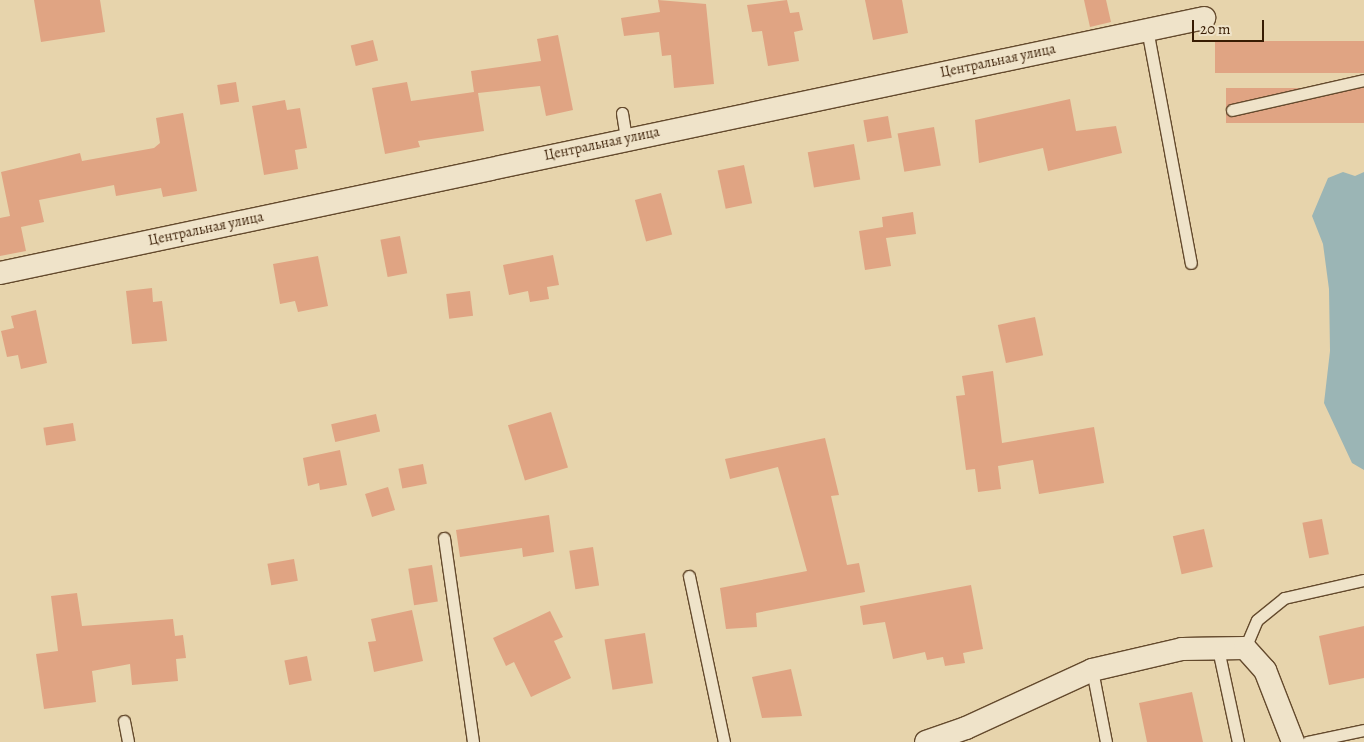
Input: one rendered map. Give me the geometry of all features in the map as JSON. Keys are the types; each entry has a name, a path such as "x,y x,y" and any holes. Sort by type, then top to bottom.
{"street":[{"name":"Центральная улица","path":"0,273 1204,18"},
{"path":"926,742 960,734 1092,670 1182,649 1245,648 1265,670 1293,742"}],"lane":[{"path":"1147,29 1191,264"},
{"path":"1232,110 1364,80"},
{"path":"622,113 626,139"},
{"path":"444,538 473,742"},
{"path":"689,576 724,742"},
{"path":"1245,648 1257,620 1284,598 1364,580"},
{"path":"1218,648 1238,742"},
{"path":"1092,670 1106,742"},
{"path":"124,721 128,742"},
{"path":"1307,742 1364,730"}],"water":[{"path":"1343,172 1355,176 1364,172 1364,470 1352,463 1324,403 1330,351 1329,289 1323,244 1312,216 1328,178"}],"building":[{"path":"34,0 100,0 105,32 41,42"},
{"path":"658,0 706,4 714,84 674,88 671,55 662,56 659,32 624,36 621,18 660,12"},
{"path":"787,0 790,13 799,12 803,30 794,32 799,61 768,66 762,31 752,32 747,5"},
{"path":"865,0 902,0 908,33 873,40"},
{"path":"1084,0 1106,0 1111,22 1090,27"},
{"path":"558,35 573,110 546,116 540,86 478,93 484,131 418,141 420,147 385,154 372,88 407,82 411,101 474,92 471,71 541,61 537,39"},
{"path":"373,40 378,60 356,66 351,46"},
{"path":"1215,41 1364,41 1364,73 1215,73"},
{"path":"236,82 239,102 220,105 217,85"},
{"path":"1226,88 1364,88 1364,123 1226,123"},
{"path":"1070,99 1076,131 1116,126 1122,153 1048,171 1043,148 979,163 975,120"},
{"path":"285,100 287,110 300,108 307,148 295,150 298,169 264,175 252,106"},
{"path":"183,113 197,191 163,197 161,188 116,196 114,185 39,200 44,222 21,227 26,251 0,256 0,218 10,216 1,172 80,153 82,161 154,148 160,143 156,118"},
{"path":"888,116 892,138 867,142 863,120"},
{"path":"934,127 941,165 904,172 898,133"},
{"path":"854,144 860,179 814,188 808,152"},
{"path":"744,165 752,203 726,209 718,171"},
{"path":"661,193 672,235 646,242 635,200"},
{"path":"913,212 916,234 886,238 891,266 865,270 859,231 883,227 882,217"},
{"path":"400,236 407,273 388,277 380,240"},
{"path":"553,255 559,285 547,287 549,299 530,302 528,291 509,295 503,265"},
{"path":"318,256 328,306 298,312 295,301 280,304 273,264"},
{"path":"152,288 153,302 162,301 167,341 132,344 126,291"},
{"path":"470,291 473,316 449,319 446,294"},
{"path":"36,310 47,363 21,369 18,355 7,357 1,331 14,328 11,316"},
{"path":"1035,317 1043,355 1006,363 998,325"},
{"path":"993,371 1002,443 1094,427 1104,483 1039,494 1033,460 998,466 1001,489 978,492 975,469 966,470 956,396 965,395 962,376"},
{"path":"551,412 568,467 525,481 508,425"},
{"path":"376,414 380,432 335,442 331,424"},
{"path":"73,423 76,441 46,445 43,428"},
{"path":"825,438 839,495 831,496 847,565 859,563 865,592 756,613 757,627 726,629 720,588 807,571 778,467 730,479 725,459"},
{"path":"340,450 347,485 320,490 319,483 308,486 303,458"},
{"path":"423,464 427,484 402,488 398,469"},
{"path":"388,487 395,510 372,517 365,494"},
{"path":"549,515 554,552 523,557 522,548 460,557 456,530"},
{"path":"1322,519 1329,554 1309,558 1302,523"},
{"path":"1204,529 1213,567 1182,574 1173,536"},
{"path":"593,547 599,586 575,589 569,551"},
{"path":"294,559 298,581 271,585 267,564"},
{"path":"432,565 438,602 414,605 408,569"},
{"path":"971,585 983,649 963,653 965,663 945,666 943,657 927,660 925,652 893,659 885,622 863,625 860,606"},
{"path":"77,593 82,626 173,619 175,636 183,635 186,658 176,659 178,681 132,685 130,664 92,671 96,702 44,709 36,654 58,651 51,596"},
{"path":"412,610 423,661 374,672 368,642 376,641 371,619"},
{"path":"550,611 563,637 554,641 571,678 531,697 514,662 506,666 493,638"},
{"path":"1364,626 1364,678 1329,685 1319,636"},
{"path":"645,633 653,683 612,690 605,639"},
{"path":"307,656 312,681 289,685 284,660"},
{"path":"791,669 802,716 762,718 752,677"},
{"path":"1192,692 1203,742 1147,742 1139,703"}]}
